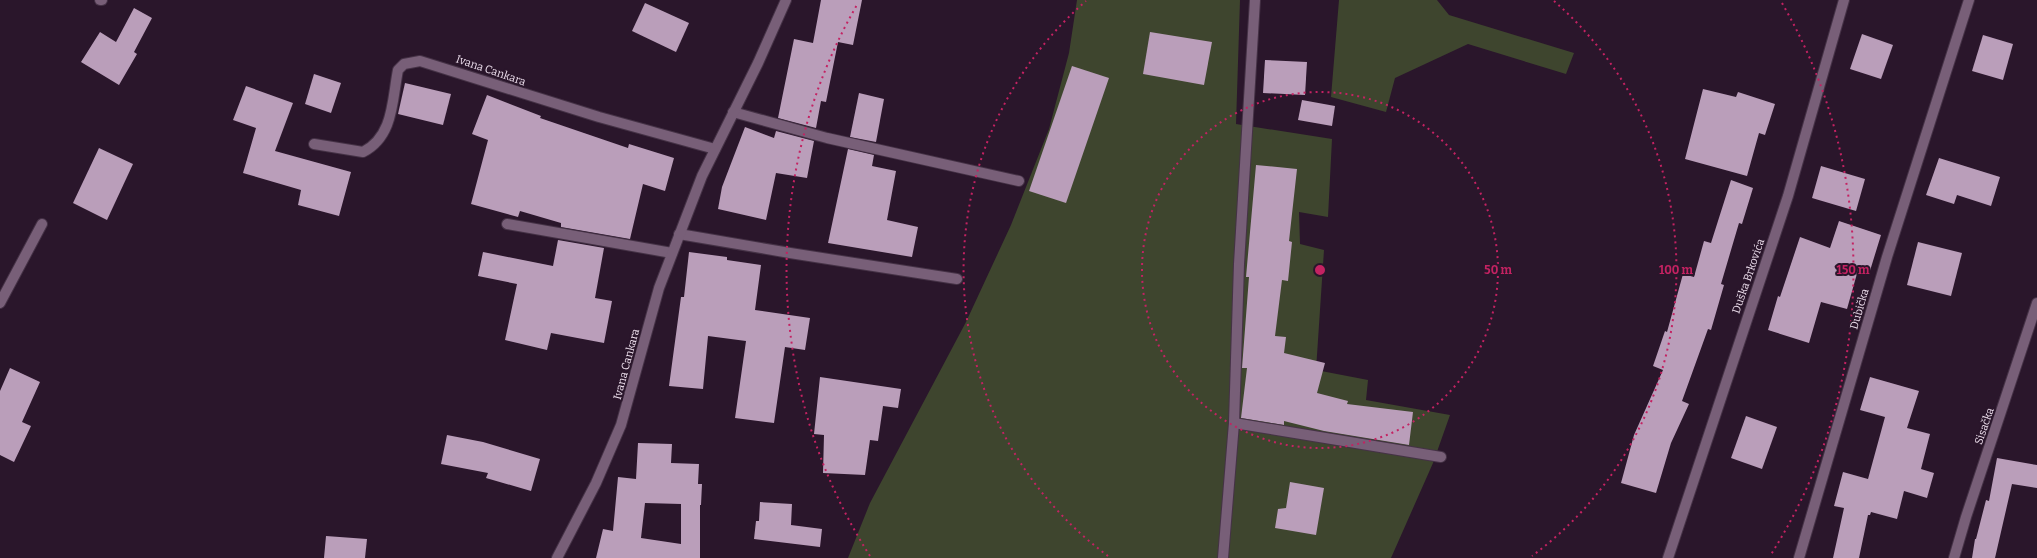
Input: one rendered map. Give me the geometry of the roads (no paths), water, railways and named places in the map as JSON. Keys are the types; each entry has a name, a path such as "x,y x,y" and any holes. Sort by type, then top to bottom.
{"street":[{"name":"Ivana Cankara","path":"557,558 596,483 621,425 659,288 702,176 758,63 786,0"},
{"path":"1223,558 1234,423 1239,264 1255,0"},
{"name":"Duška Brkovića","path":"1668,558 1788,196 1844,0"},
{"name":"Dubička","path":"1800,558 1886,256 1969,0"},
{"name":"Ivana Cankara","path":"314,144 362,152 377,143 387,128 398,70 404,64 420,61 599,117 716,149"},
{"path":"733,112 827,138 1019,181"},
{"path":"0,304 42,224"},
{"path":"507,224 672,253"},
{"path":"679,234 957,279"},
{"name":"Sisačka","path":"1954,558 1966,517 2037,303"},
{"path":"1234,423 1441,457"}]}
